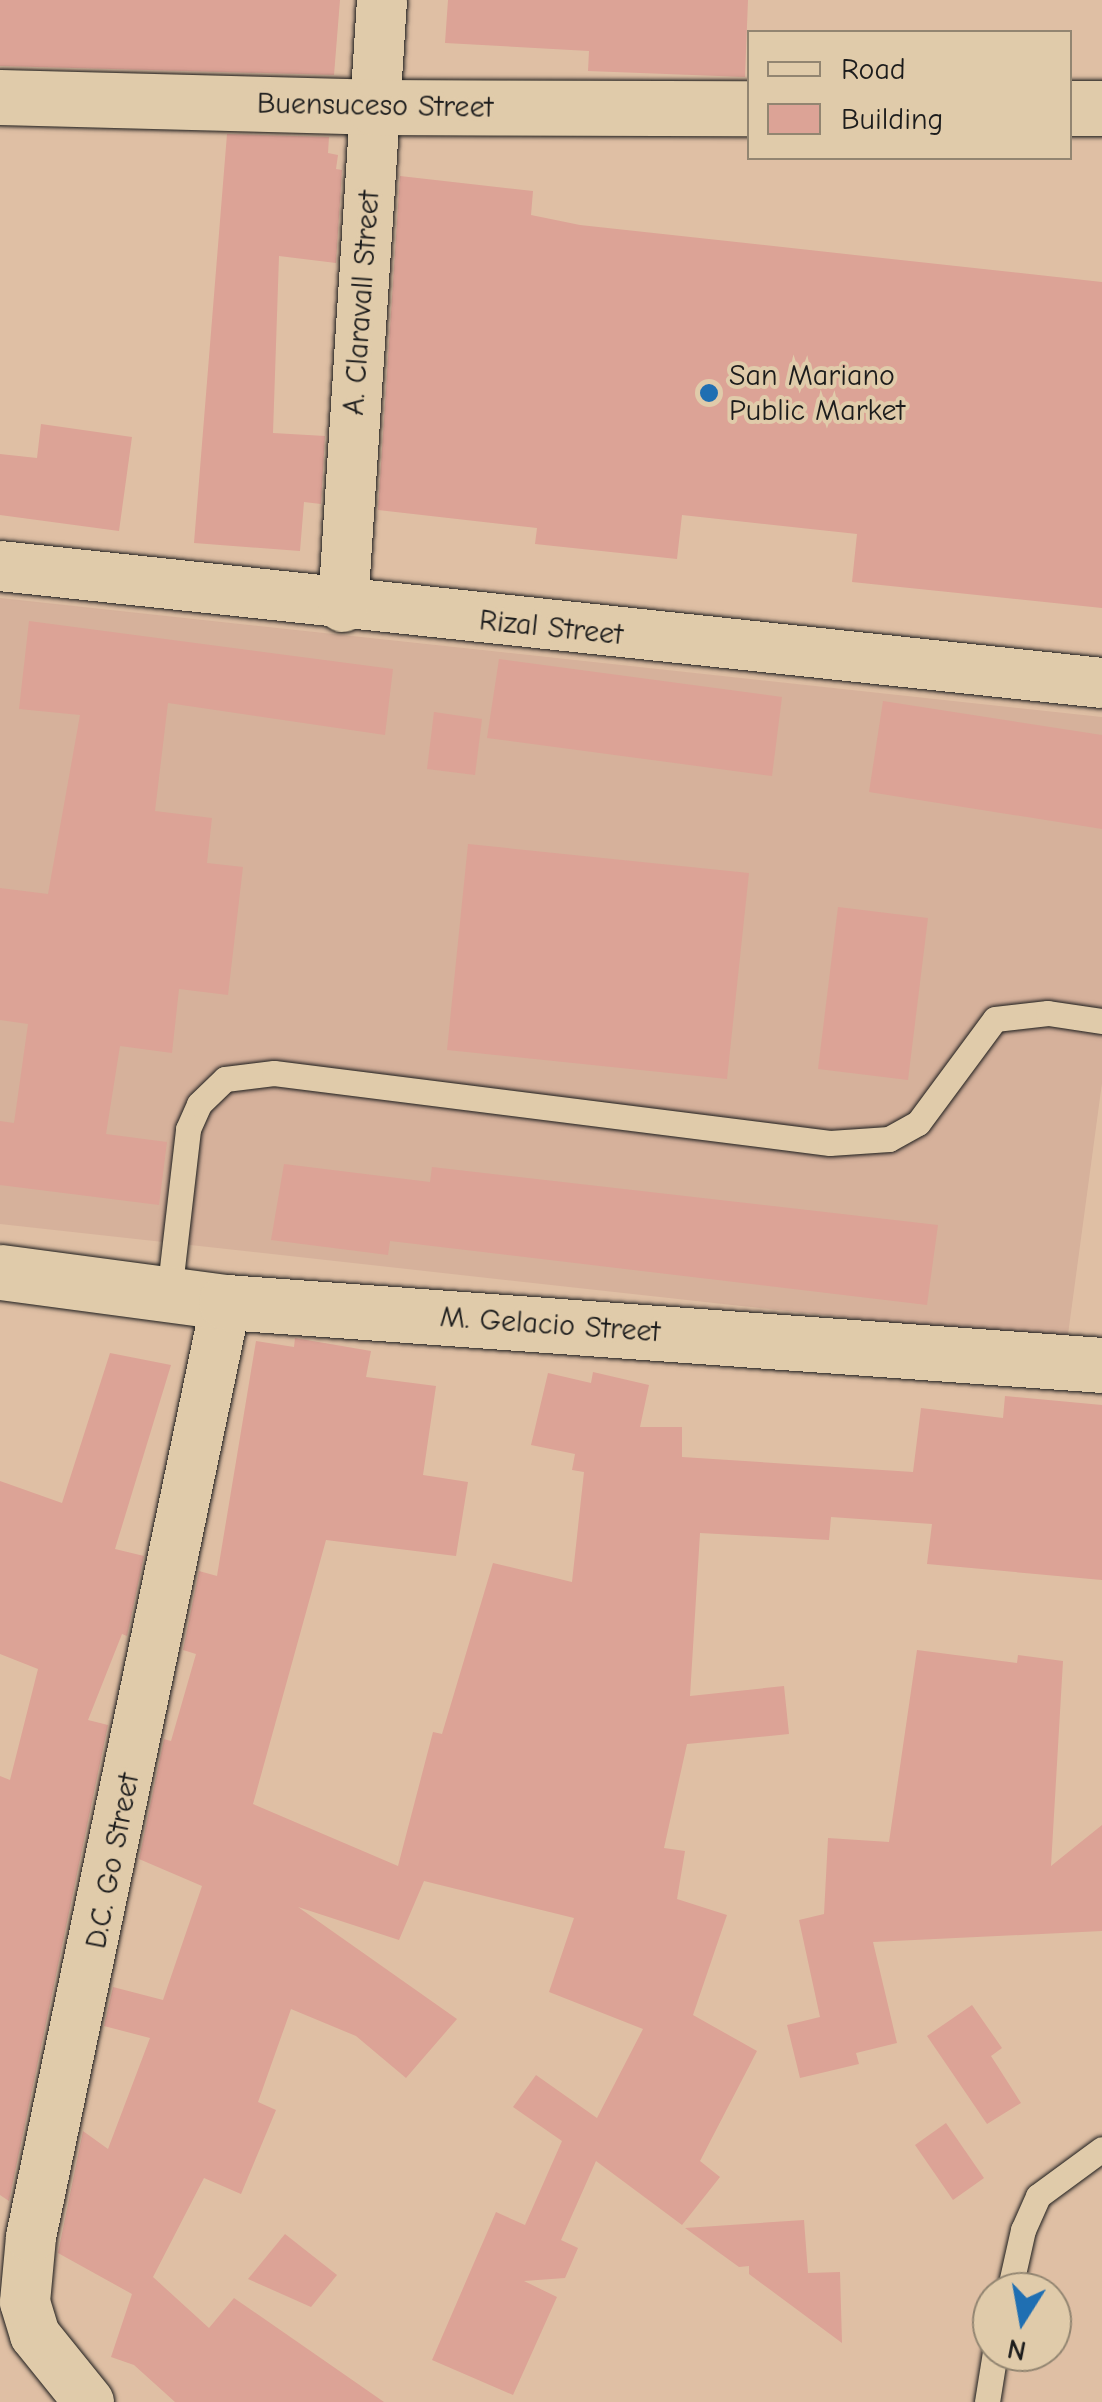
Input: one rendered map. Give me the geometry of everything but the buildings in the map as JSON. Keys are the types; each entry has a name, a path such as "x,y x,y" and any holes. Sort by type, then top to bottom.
{"street":[{"name":"A. Claravall Street","path":"343,607 382,0"},
{"name":"Buensuceso Street","path":"0,97 374,108 747,108"},
{"path":"1072,108 1102,108"},
{"name":"Rizal Street","path":"0,566 343,607 1102,683"},
{"name":"M. Gelacio Street","path":"0,1272 226,1302 1102,1365"},
{"name":"D.C. Go Street","path":"88,2402 35,2335 25,2302 31,2237 226,1302"}],"lane":[{"path":"169,1294 188,1128 200,1104 225,1079 274,1073 830,1143 889,1138 918,1122 995,1019 1048,1013 1102,1021"},
{"path":"1014,2272 1023,2230 1038,2196 1102,2148"},
{"path":"987,2402 992,2372"}],"shaded area":[{"path":"0,598 1102,717 1102,1083 1067,1342 0,1224"}],"place":[{"name":"San Mariano Public Market","path":"709,393"}]}
